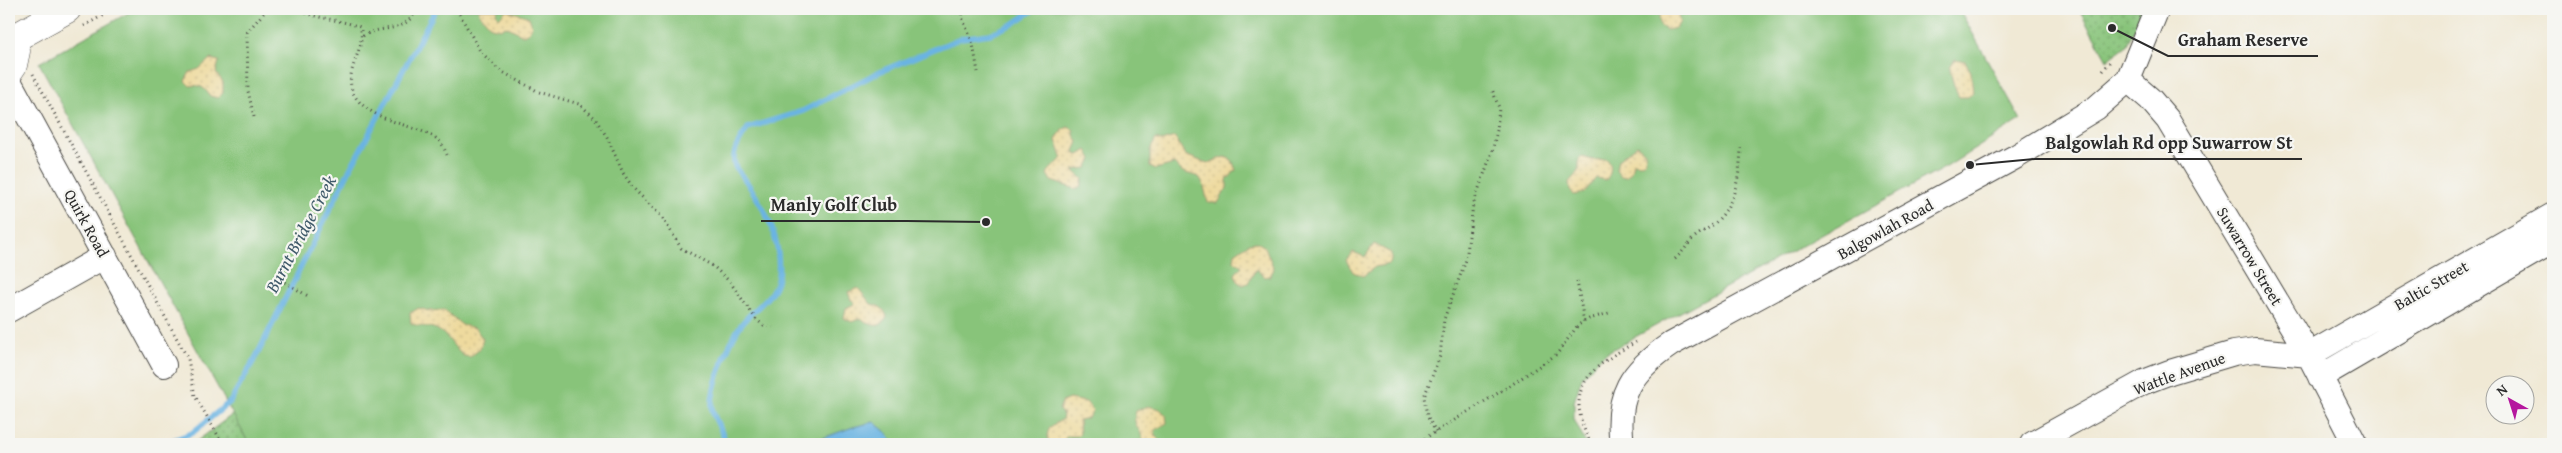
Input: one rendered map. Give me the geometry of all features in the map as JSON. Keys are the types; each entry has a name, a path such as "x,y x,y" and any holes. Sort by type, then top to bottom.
{"main road":[{"path":"20,70 14,44 10,38 73,18"}],"street":[{"name":"Balgowlah Road","path":"1622,444 1620,411 1626,389 1642,368 1660,351 2047,139 2096,108 2128,80 2157,9"},
{"name":"Suwarrow Street","path":"2128,80 2150,99 2168,120 2309,355 2355,444"},
{"name":"Quirk Road","path":"9,81 164,365"},
{"name":"Baltic Street","path":"2309,355 2553,215"},
{"name":"Baltic Street","path":"2320,377 2553,241"},
{"path":"9,310 105,256"},
{"name":"Wattle Avenue","path":"2032,444 2144,382 2170,372 2234,353 2255,350 2309,355"}],"path":[{"path":"73,18 114,9"},
{"path":"254,117 248,91 247,32 267,9"},
{"path":"296,9 311,17 343,21 360,26 363,36 352,66 350,83 357,99 368,109 393,123 433,136 441,143 448,157"},
{"path":"363,36 371,31 395,29 407,24 417,9"},
{"path":"451,9 459,14 480,51 499,70 539,92 579,104 594,117 607,137 623,173 634,188 662,217 681,248 713,266 730,282 756,319 764,326 772,327"},
{"path":"963,9 962,17 973,44 978,72"},
{"path":"20,70 188,359 195,396 224,444"},
{"path":"1436,432 1427,416 1424,398 1440,356 1444,319 1466,260 1473,205 1496,137 1499,108 1492,89"},
{"path":"1675,259 1685,251 1691,241 1718,220 1728,207 1738,176 1741,148"},
{"path":"276,277 308,296"},
{"path":"1577,281 1584,322"},
{"path":"1416,444 1512,385 1557,354 1578,325 1608,313"}],"green space":[{"path":"135,9 1959,9 2021,120 1948,166 1604,354 1582,377 1574,402 1574,419 1586,444 249,444 39,63"},
{"path":"2079,9 2144,9 2126,46 2107,60"},
{"path":"233,414 249,444 193,444"}],"sand":[{"path":"479,9 497,9 496,13 499,18 507,10 529,17 532,26 529,32 523,35 506,26 500,29 491,27 479,13"},
{"path":"1662,9 1682,9 1678,14 1680,22 1676,28 1667,30 1660,26 1659,18"},
{"path":"210,59 219,61 216,73 223,82 223,93 218,98 210,96 202,87 190,86 185,81 190,72 199,69"},
{"path":"1955,59 1965,61 1971,72 1973,93 1968,97 1959,97 1955,87 1950,68"},
{"path":"1068,127 1074,130 1074,135 1078,142 1074,151 1075,154 1079,155 1087,150 1092,159 1087,168 1073,170 1083,179 1081,186 1076,189 1051,181 1047,174 1062,157 1056,140 1062,130"},
{"path":"1175,137 1185,155 1208,163 1225,157 1232,160 1236,170 1227,180 1227,188 1218,203 1208,203 1203,183 1199,177 1183,172 1174,164 1156,169 1150,166 1150,150 1156,139 1161,141"},
{"path":"1637,145 1645,152 1646,160 1641,164 1633,163 1631,172 1626,177 1620,176 1616,169 1618,160"},
{"path":"1582,157 1593,160 1607,159 1610,172 1606,180 1596,178 1584,193 1574,195 1570,191 1569,182 1579,171 1579,159"},
{"path":"1257,242 1265,247 1274,269 1270,276 1265,277 1256,269 1248,283 1243,285 1238,282 1235,274 1242,266 1234,261 1235,253 1249,243"},
{"path":"1374,244 1391,253 1389,264 1375,267 1363,276 1353,272 1346,260 1353,252 1365,257"},
{"path":"858,288 871,304 883,309 887,317 882,324 872,325 861,318 852,322 844,318 846,308 854,304 848,292"},
{"path":"419,308 429,311 444,310 462,325 475,328 483,339 480,349 470,357 464,356 438,330 411,323 410,313"},
{"path":"1069,399 1086,402 1093,410 1088,418 1079,420 1080,434 1067,436 1061,444 1052,444 1047,436 1049,430 1053,425 1062,420 1063,415 1059,410 1062,402"},
{"path":"1148,406 1160,409 1166,415 1167,423 1155,430 1156,437 1163,444 1138,444 1143,441 1135,423 1136,411"}],"water":[{"path":"874,422 887,433 894,444 806,444 853,427"}],"waterway":[{"name":"Burnt Bridge Creek","path":"163,444 192,433 230,402 257,355 350,169 436,9"},
{"path":"726,444 713,413 713,393 717,379 727,352 739,328 773,290 778,276 779,263 772,227 747,182 736,168 734,161 737,146 748,128 803,111 879,72 961,38 990,34 1013,24 1035,9"}],"place":[{"name":"Graham Reserve","path":"2112,28"},
{"name":"Balgowlah Rd opp Suwarrow St","path":"1970,165"},
{"name":"Manly Golf Club","path":"986,222"}]}
